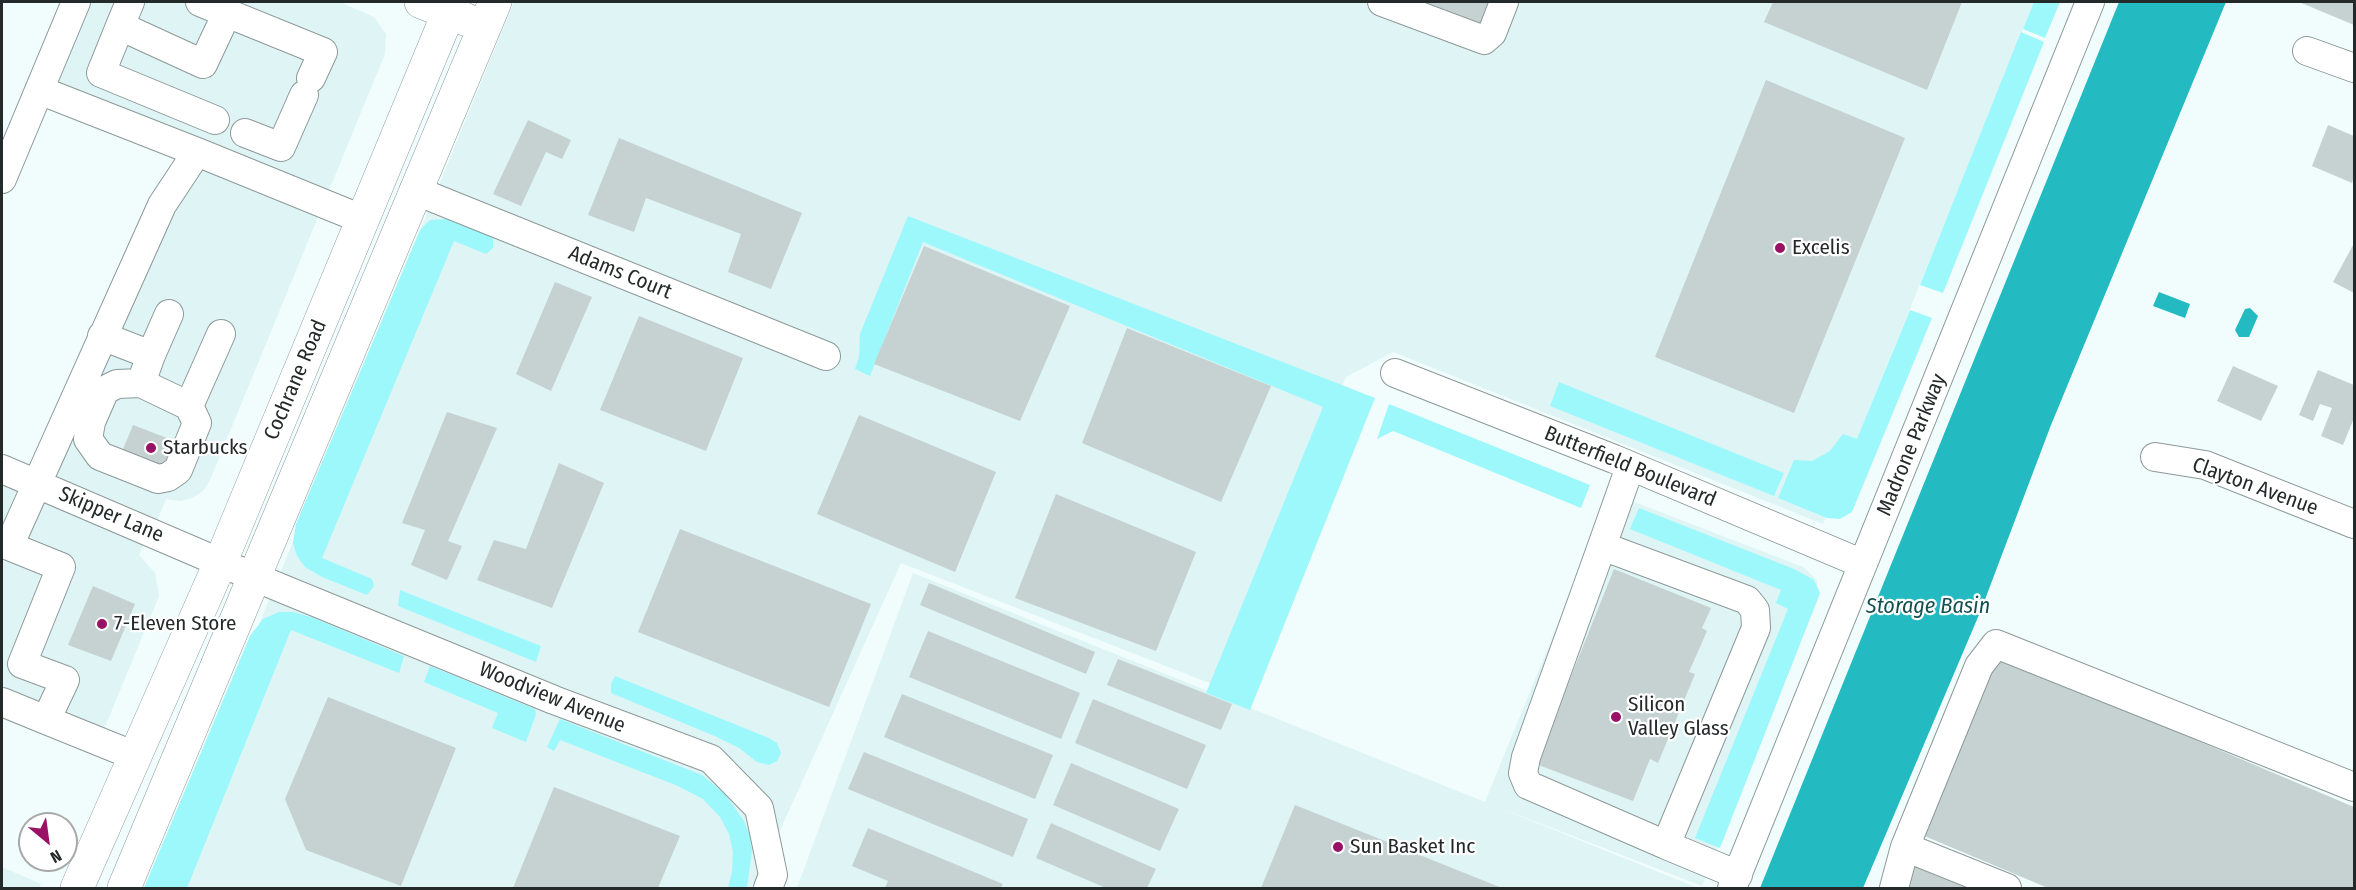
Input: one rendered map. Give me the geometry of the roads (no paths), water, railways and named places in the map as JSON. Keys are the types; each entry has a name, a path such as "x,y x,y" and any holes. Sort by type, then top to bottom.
{"main road":[{"path":"440,5 489,14"},
{"name":"Cochrane Road","path":"77,888 220,561 364,220 440,5"},
{"name":"Cochrane Road","path":"124,888 489,14"}],"street":[{"path":"2,180 76,2"},
{"path":"200,2 323,52 281,147 245,133"},
{"path":"1382,2 1484,40 1491,33 1504,2"},
{"name":"Madrone Parkway","path":"1735,881 2090,2"},
{"path":"215,120 101,73 125,14 203,64 227,12"},
{"path":"2307,51 2355,68"},
{"path":"39,90 364,220"},
{"path":"46,720 65,680 12,660 61,567 9,546 162,205 197,152"},
{"name":"Adams Court","path":"414,190 826,356"},
{"path":"141,383 169,314"},
{"path":"189,406 221,334"},
{"path":"102,336 152,354"},
{"name":"Butterfield Boulevard","path":"1395,373 1863,564"},
{"path":"141,383 189,406 197,423 178,470 168,477 158,479 100,456 88,440 91,422 105,390 117,384 141,383"},
{"name":"Clayton Avenue","path":"2155,457 2205,465 2355,524"},
{"path":"1630,467 1526,757 1523,773 1528,785 1666,845 1735,881"},
{"name":"Skipper Lane","path":"2,469 254,577"},
{"path":"1602,546 1747,600 1755,610 1756,628 1666,845"},
{"name":"Woodview Avenue","path":"254,577 554,700 711,759 759,808 773,875 768,888"},
{"path":"1894,888 1905,848 1979,666 1996,644 2355,787"},
{"path":"2,702 135,756"},
{"path":"1905,848 2007,888"}],"water":[{"name":"Storage Basin","path":"2119,2 2226,2 2051,425 1981,610 1863,888 1760,888"},
{"path":"2159,292 2190,304 2185,318 2153,306"},
{"path":"2250,308 2258,316 2249,337 2239,337 2235,330 2245,309"}],"place":[{"name":"Excelis","path":"1780,248"},
{"name":"Starbucks","path":"151,448"},
{"name":"7-Eleven Store","path":"102,624"},
{"name":"Silicon Valley Glass","path":"1616,717"},
{"name":"Sun Basket Inc","path":"1338,847"}]}
